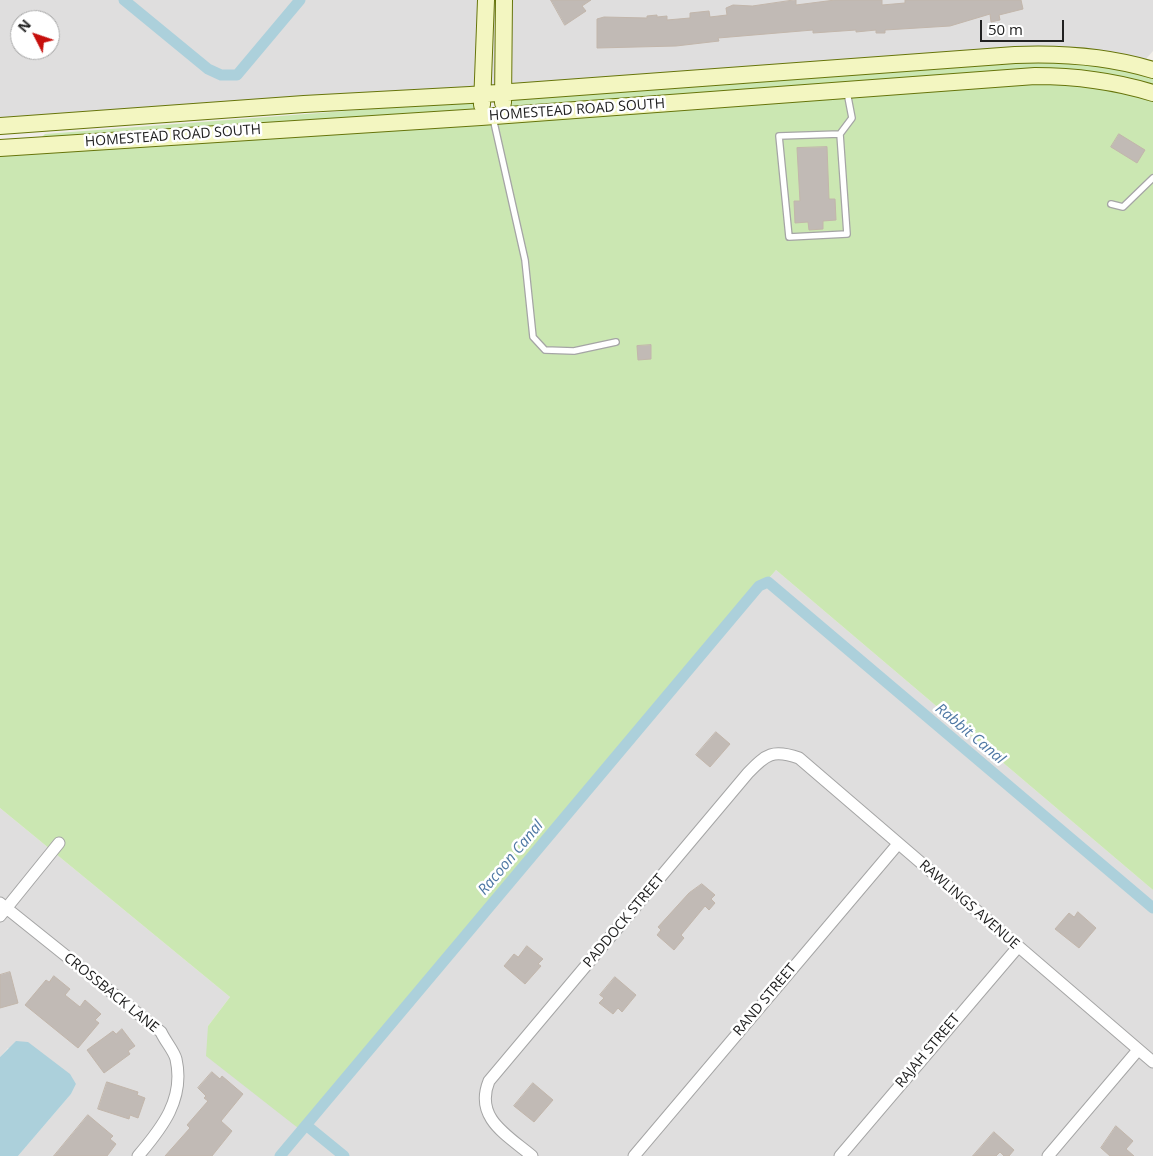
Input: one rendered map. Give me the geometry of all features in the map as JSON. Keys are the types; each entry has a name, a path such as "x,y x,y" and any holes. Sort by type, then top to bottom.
{"main road":[{"path":"486,0 482,94 492,116"},
{"path":"492,116 503,93 504,0"},
{"name":"HOMESTEAD ROAD SOUTH","path":"0,126 503,93 1038,54 1096,57 1153,70"},
{"name":"HOMESTEAD ROAD SOUTH","path":"0,148 492,116 1042,76 1084,77 1153,93"},
{"path":"0,137 36,133 40,130 41,123"}],"street":[{"name":"RAWLINGS AVENUE","path":"783,752 799,758 1153,1062"},
{"name":"PADDOCK STREET","path":"532,1156 491,1119 484,1106 484,1093 489,1081 748,773 770,754 783,752"},
{"path":"2,909 59,843"},
{"name":"RAND STREET","path":"634,1156 898,844"},
{"name":"CROSSBACK LANE","path":"2,909 161,1032 176,1058 178,1076 173,1108 163,1127 138,1156"},
{"name":"RAJAH STREET","path":"840,1156 1018,947"},
{"path":"1048,1156 1138,1050"}],"lane":[{"path":"840,134 779,136 789,237 847,234 840,134 852,118 847,90"},
{"path":"492,116 525,260 533,337 545,350 574,351 616,342"},
{"path":"1111,204 1123,207 1153,178"}],"shaded area":[{"path":"0,0 479,0 476,88 0,120"},
{"path":"492,0 497,0 497,87 489,87"},
{"path":"510,0 1153,0 1153,51 1146,59 1118,54 509,86"},
{"path":"776,570 1153,890 1153,1156 18,1156 71,1094 76,1084 8,1048 0,1057 0,808 230,997 208,1026 298,1128"}],"green space":[{"path":"1016,61 1076,61 1153,76 1153,87 1085,71 510,108 510,98"},
{"path":"1036,82 1084,84 1153,100 1153,890 776,570 298,1128 206,1056 208,1026 230,997 0,808 0,154"},
{"path":"476,101 475,111 41,138 45,134"}],"water":[{"path":"16,1041 28,1042 70,1074 76,1084 71,1094 18,1156 0,1156 0,1057"}],"building":[{"path":"551,0 591,0 582,6 586,11 565,25"},
{"path":"796,0 796,5 835,0 882,0 882,5 905,3 905,0 1021,0 1023,9 999,15 1000,20 991,22 990,14 950,26 885,30 885,33 876,33 876,30 856,32 856,30 813,33 813,30 718,38 719,41 676,46 597,48 597,19 604,17 647,18 647,16 657,15 657,17 667,16 667,20 690,18 690,13 709,11 710,17 727,15 726,8 733,5 752,6"},
{"path":"1119,134 1145,150 1137,163 1111,147"},
{"path":"827,147 829,199 835,199 836,220 823,221 823,229 809,230 808,222 795,223 794,201 800,201 797,148"},
{"path":"651,345 651,359 638,360 637,346"},
{"path":"716,732 730,744 710,767 696,755"},
{"path":"702,884 715,895 711,899 715,903 709,910 705,906 681,935 684,938 674,950 657,935 661,930 658,927 689,893"},
{"path":"1078,912 1096,928 1079,948 1055,929 1069,913 1074,917"},
{"path":"527,946 543,959 538,964 541,966 525,984 504,966 514,954 518,957"},
{"path":"10,972 18,1003 0,1008 0,975"},
{"path":"54,976 70,989 65,995 80,1007 85,1000 101,1014 95,1020 99,1023 78,1048 25,1005 46,980 49,982"},
{"path":"615,977 636,995 622,1012 618,1008 613,1014 599,1003 604,998 600,995"},
{"path":"122,1029 135,1046 128,1051 130,1054 104,1073 87,1050 113,1031 116,1034"},
{"path":"212,1072 220,1079 222,1076 243,1094 221,1121 232,1131 212,1156 165,1156 190,1128 187,1125 208,1101 198,1088"},
{"path":"107,1082 138,1092 137,1095 145,1098 138,1118 130,1115 129,1119 98,1109"},
{"path":"533,1083 553,1100 534,1122 514,1106"},
{"path":"88,1115 113,1136 110,1139 116,1144 107,1156 54,1156"},
{"path":"1116,1126 1133,1141 1126,1149 1134,1156 1110,1156 1101,1148"},
{"path":"994,1132 1014,1150 1009,1156 1004,1156 1000,1152 996,1156 973,1156"}],"waterway":[{"path":"124,0 208,69 221,75 237,75 300,0"},
{"name":"Racoon Canal","path":"280,1156 759,586 768,582 1153,908"},
{"path":"306,1125 344,1156"}],"water label":[{"name":"Rabbit Canal","path":"970,734"}]}
